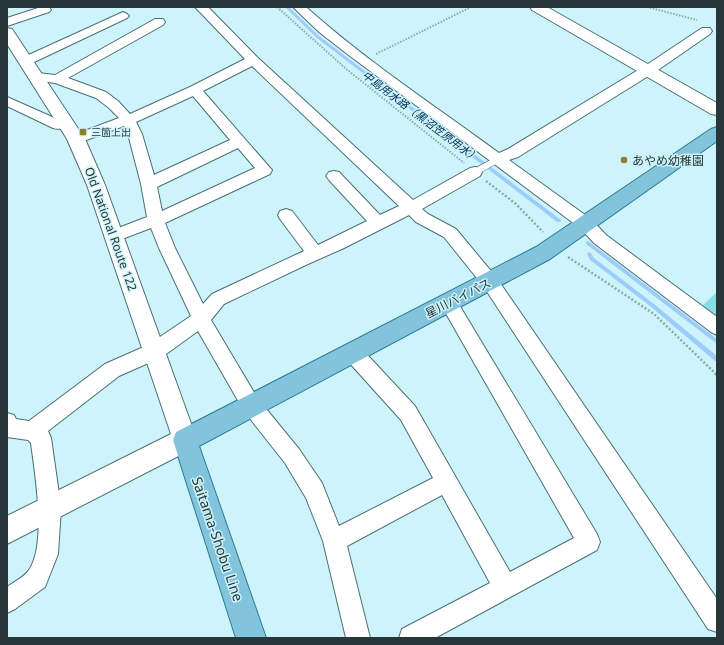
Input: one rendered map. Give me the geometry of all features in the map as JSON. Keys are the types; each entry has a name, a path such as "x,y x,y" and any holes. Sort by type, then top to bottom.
{"main road":[{"name":"星川バイパス","path":"185,440 543,253 717,133"},
{"name":"Saitama-Shobu Line","path":"185,440 251,638"}],"street":[{"path":"7,22 45,10 43,7"},
{"path":"201,7 253,60 411,208 422,218 450,233 458,241 490,282 717,620"},
{"path":"299,7 323,29 495,161 586,224 600,239 717,327"},
{"path":"537,7 717,110"},
{"path":"26,61 123,16"},
{"path":"57,79 159,22"},
{"path":"495,161 513,153 647,70 703,26"},
{"name":"Old National Route 122","path":"7,32 38,77 71,131 96,185 185,440"},
{"path":"9,104 71,131 128,120 195,90 253,60"},
{"path":"38,77 57,79 101,95 113,104 128,120 135,134 149,184 156,220 166,248 201,319 251,405 292,456 314,491 334,541 358,638"},
{"path":"114,236 156,220 265,170 195,90"},
{"path":"149,184 240,141"},
{"path":"32,431 112,370 155,351 201,319 218,299 315,253 338,244 397,213 411,208 476,172"},
{"path":"334,176 378,223"},
{"path":"286,215 315,253"},
{"path":"411,638 589,542 449,303"},
{"path":"352,353 408,413 505,587"},
{"path":"7,422 9,428 32,431 41,438 50,508 47,554 37,579 7,601"},
{"path":"7,530 185,440"},
{"path":"334,541 446,482"}],"lane":[{"path":"476,172 495,161"}],"path":[{"path":"277,7 343,67 516,204 548,237"},
{"path":"364,60 471,7"},
{"path":"647,7 703,26"},
{"path":"568,256 586,270 654,314 717,375"}],"shaded area":[{"path":"717,292 717,320 702,309 702,306"}],"waterway":[{"name":"中島用水路（黒沼笠原用水）","path":"287,7 318,37 559,221"},
{"name":"中島用水路（黒沼笠原用水）","path":"588,243 717,342"},
{"path":"589,254 592,259 652,305 717,359"}],"place":[{"name":"三箇上出","path":"83,132"},
{"name":"あやめ幼稚園","path":"624,160"}]}
